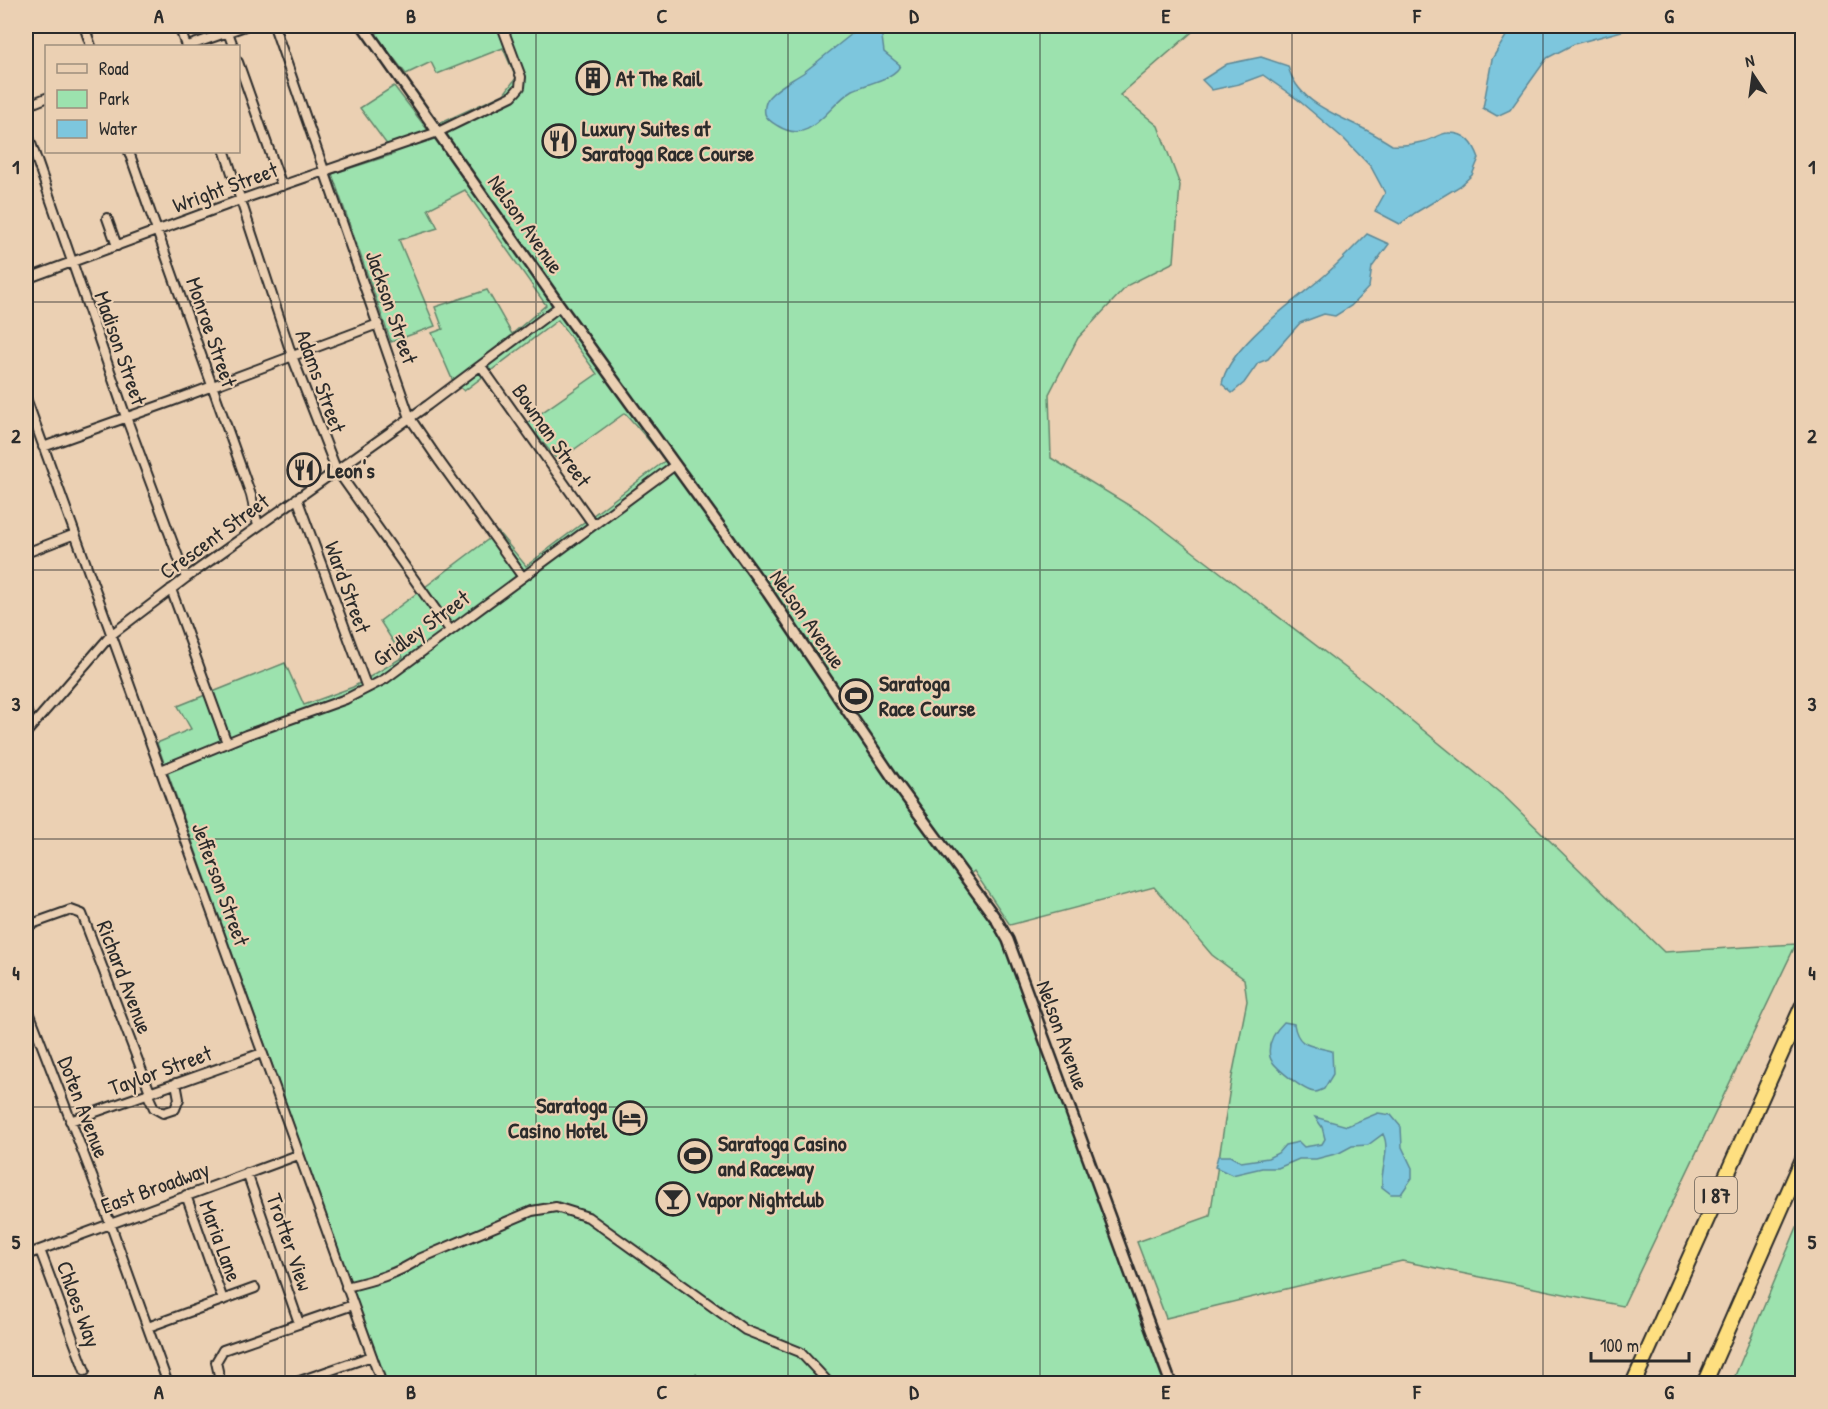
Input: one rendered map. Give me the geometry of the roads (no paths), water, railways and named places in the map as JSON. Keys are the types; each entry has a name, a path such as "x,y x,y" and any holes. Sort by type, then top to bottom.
{"highway":[{"name":"I 87","path":"1633,1383 1803,1007"},
{"path":"1704,1383 1803,1161"}],"street":[{"path":"84,26 91,45"},
{"path":"178,26 187,45"},
{"path":"190,45 245,26"},
{"name":"Jackson Street","path":"274,26 410,418 522,576"},
{"name":"Nelson Avenue","path":"363,26 560,306 768,593 897,784 996,919 1008,940 1171,1383"},
{"name":"Wright Street","path":"26,279 240,200 438,132 512,96 520,87 520,77 502,26"},
{"path":"228,32 233,45"},
{"path":"240,68 282,186"},
{"path":"26,106 45,98"},
{"name":"Madison Street","path":"26,129 126,417 186,578"},
{"name":"Monroe Street","path":"129,153 251,495 258,526"},
{"name":"Adams Street","path":"225,153 292,356 336,469 450,630"},
{"path":"107,218 117,246"},
{"name":"Crescent Street","path":"26,733 111,635 560,306"},
{"path":"43,447 378,324"},
{"name":"Bowman Street","path":"481,366 593,524"},
{"name":"Jefferson Street","path":"26,398 382,1383"},
{"name":"Gridley Street","path":"161,770 346,699 385,679 675,465"},
{"name":"Ward Street","path":"297,498 367,688"},
{"path":"26,553 75,534"},
{"path":"171,589 227,743"},
{"path":"26,710 31,725"},
{"name":"Richard Avenue","path":"26,926 63,912 75,911 81,914 148,1093"},
{"name":"Doten Avenue","path":"26,1004 110,1223 168,1383"},
{"name":"Taylor Street","path":"69,1121 262,1053"},
{"path":"148,1093 154,1108 163,1113 175,1109 179,1099 176,1083"},
{"name":"East Broadway","path":"26,1255 298,1155"},
{"name":"Trotter View","path":"247,1173 299,1323"},
{"name":"Maria Lane","path":"186,1195 223,1300"},
{"path":"346,1287 376,1279 409,1266 419,1259 532,1210 556,1207 588,1217 746,1330 800,1352 830,1383"},
{"name":"Chloes Way","path":"40,1250 85,1371"},
{"path":"148,1327 255,1288"},
{"path":"221,1383 217,1357 223,1350 353,1305"},
{"path":"291,1383 372,1356"}],"water":[{"path":"867,26 876,26 882,37 884,52 900,65 898,70 887,77 853,90 810,128 790,131 769,120 765,114 765,107 773,93 803,73 857,30"},
{"path":"1523,26 1640,26 1574,44 1547,58 1510,110 1497,116 1483,108 1492,59 1506,36"},
{"path":"1261,57 1288,66 1300,90 1309,99 1392,145 1417,143 1445,133 1454,133 1464,137 1475,148 1479,158 1472,175 1460,186 1400,224 1375,211 1385,193 1371,167 1344,139 1297,99 1263,75 1239,84 1212,90 1202,80 1227,64"},
{"path":"1367,234 1389,244 1372,267 1369,287 1351,306 1335,316 1324,314 1300,323 1268,359 1258,363 1244,383 1232,393 1222,384 1236,355 1249,340 1330,271"},
{"path":"1284,1022 1294,1024 1302,1042 1332,1051 1333,1074 1324,1089 1315,1092 1304,1088 1282,1072 1272,1061 1269,1052 1271,1043"},
{"path":"1378,1113 1391,1115 1401,1127 1402,1147 1412,1168 1412,1178 1401,1194 1391,1194 1382,1187 1386,1153 1383,1134 1368,1145 1352,1146 1339,1153 1316,1159 1299,1159 1278,1168 1262,1168 1232,1175 1215,1167 1218,1156 1231,1156 1241,1162 1268,1158 1278,1153 1285,1145 1299,1142 1304,1147 1322,1144 1325,1139 1322,1127 1315,1117 1347,1126"}],"place":[{"name":"At The Rail","path":"593,78"},
{"name":"Luxury Suites at Saratoga Race Course","path":"559,141"},
{"name":"Leon's","path":"304,470"},
{"name":"Saratoga Race Course","path":"856,696"},
{"name":"Saratoga Casino Hotel","path":"630,1118"},
{"name":"Saratoga Casino and Raceway","path":"695,1156"},
{"name":"Vapor Nightclub","path":"673,1199"}]}
